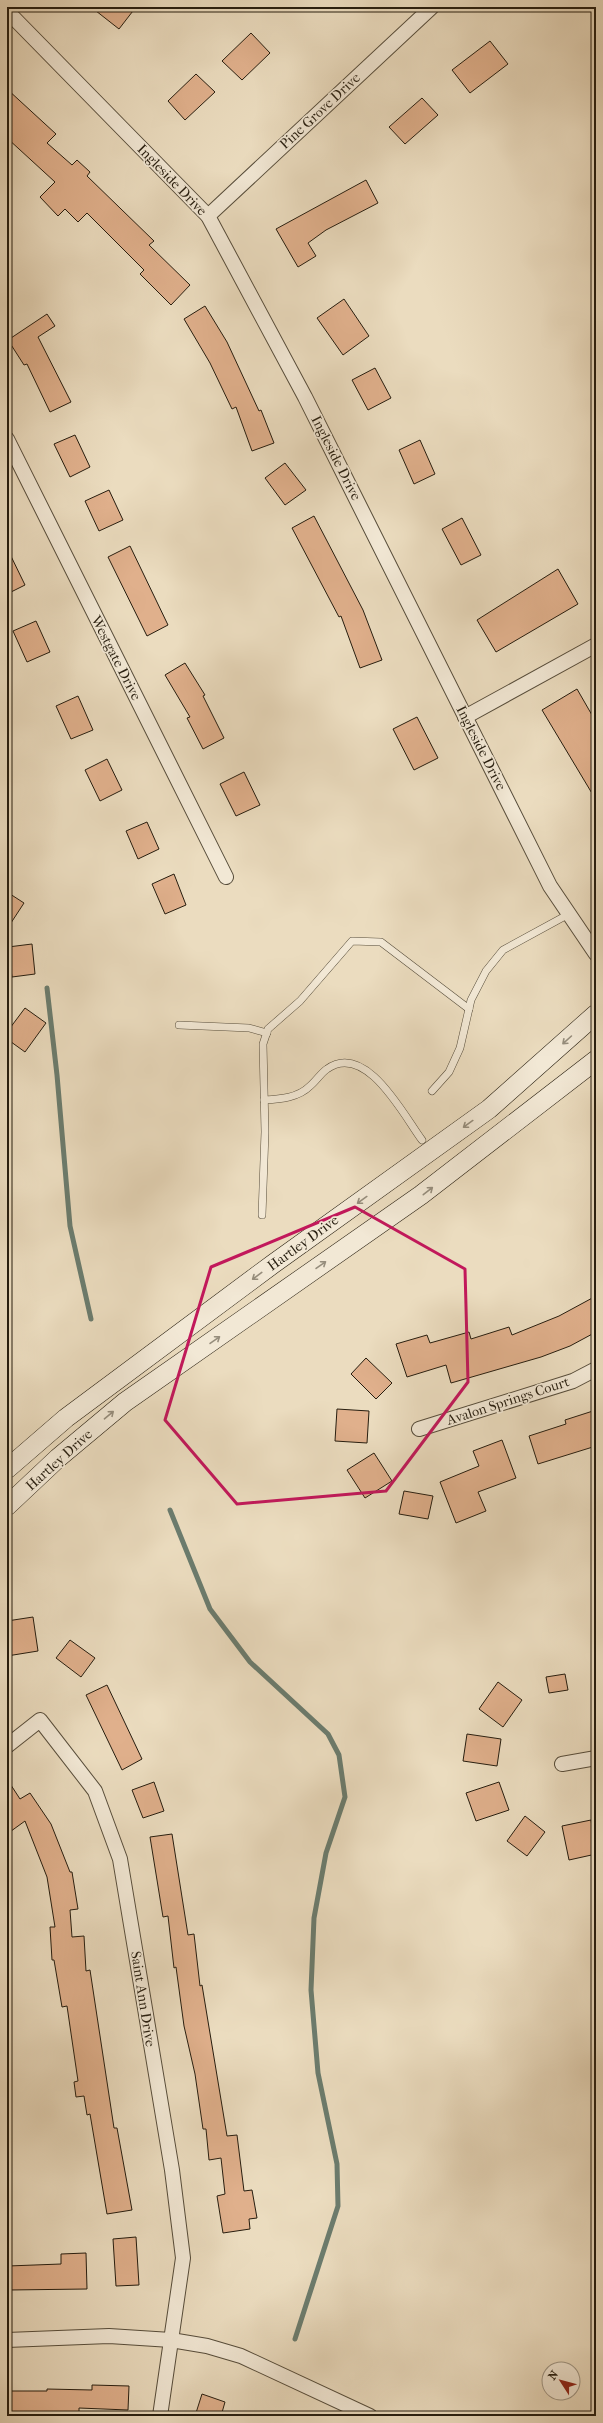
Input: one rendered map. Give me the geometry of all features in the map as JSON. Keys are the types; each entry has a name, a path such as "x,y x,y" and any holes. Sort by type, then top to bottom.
{"street":[{"name":"Pine Grove Drive","path":"208,216 432,7"},
{"name":"Ingleside Drive","path":"7,11 208,216 305,397 550,886 596,954"},
{"name":"Westgate Drive","path":"7,439 226,877"},
{"path":"465,717 596,645"},
{"name":"Hartley Drive","path":"7,1469 66,1418 273,1264 489,1109 596,1014"},
{"name":"Hartley Drive","path":"7,1506 58,1458 125,1402 421,1196 596,1060"},
{"name":"Avalon Springs Court","path":"418,1429 573,1381 596,1369"},
{"name":"Saint Ann Drive","path":"7,1746 40,1720 95,1791 120,1859 172,2170 183,2258 171,2340"},
{"path":"562,1764 596,1758"},
{"path":"7,2340 109,2336 171,2340 207,2346 241,2356 370,2416"},
{"path":"160,2416 171,2340"}],"lane":[{"path":"432,1091 449,1072 460,1048 471,1000 486,971 503,950 569,914"},
{"path":"262,1215 264,1044 268,1029 300,1001 352,941 381,942 469,1009"},
{"path":"179,1025 248,1028 267,1033"},
{"path":"264,1100 288,1098 309,1088 328,1068 344,1062 364,1068 376,1076 422,1140"}],"highlighted area":[{"path":"355,1207 465,1269 468,1382 386,1491 237,1504 165,1420 211,1267"}],"building":[{"path":"91,7 136,7 119,29"},
{"path":"251,33 270,53 242,80 222,61"},
{"path":"490,41 508,64 470,93 452,70"},
{"path":"196,74 215,92 185,120 168,101"},
{"path":"7,89 56,134 47,143 72,165 77,160 90,172 87,176 154,241 149,245 190,285 171,305 140,274 144,270 87,213 78,222 65,209 58,216 40,197 55,182 7,138"},
{"path":"422,98 438,115 405,144 389,127"},
{"path":"366,180 378,203 326,230 308,243 316,256 298,267 276,229"},
{"path":"344,299 369,336 343,355 317,318"},
{"path":"205,306 227,342 259,411 261,410 274,443 252,451 236,407 232,409 210,363 184,319"},
{"path":"47,314 55,326 38,337 71,402 50,412 27,364 24,365 8,340"},
{"path":"375,368 391,398 368,410 352,380"},
{"path":"75,435 90,467 70,477 54,444"},
{"path":"420,440 435,474 414,484 399,450"},
{"path":"285,463 306,490 285,505 265,478"},
{"path":"109,490 123,520 99,531 85,501"},
{"path":"314,516 363,610 382,660 360,668 341,616 339,617 292,528"},
{"path":"462,518 481,555 461,565 442,529"},
{"path":"130,546 168,625 147,636 108,557"},
{"path":"7,548 25,585 7,594"},
{"path":"558,569 578,604 496,652 477,620"},
{"path":"36,621 50,652 27,662 13,631"},
{"path":"185,663 205,695 203,696 224,738 203,749 187,718 190,717 165,675"},
{"path":"577,689 596,722 596,800 542,710"},
{"path":"78,696 93,730 71,739 56,706"},
{"path":"417,717 438,758 414,770 393,729"},
{"path":"107,759 122,790 100,801 85,770"},
{"path":"244,772 260,805 236,816 220,784"},
{"path":"147,822 159,849 138,859 126,831"},
{"path":"174,874 186,905 165,914 152,884"},
{"path":"7,892 24,903 7,929"},
{"path":"32,944 35,974 12,977 8,947"},
{"path":"25,1008 46,1023 25,1052 7,1039 7,1032"},
{"path":"596,1296 596,1332 570,1346 541,1357 451,1383 446,1365 407,1377 396,1344 427,1335 430,1343 469,1332 471,1339 509,1327 512,1335 559,1316"},
{"path":"366,1358 392,1383 376,1399 351,1374"},
{"path":"337,1409 369,1411 367,1443 335,1441"},
{"path":"596,1410 596,1446 538,1464 529,1436 566,1424 565,1420"},
{"path":"502,1440 516,1478 478,1492 486,1511 456,1523 440,1482 479,1466 473,1451"},
{"path":"374,1453 392,1481 365,1498 347,1470"},
{"path":"404,1491 433,1496 428,1519 399,1514"},
{"path":"33,1617 38,1651 7,1656 7,1621"},
{"path":"70,1640 95,1658 81,1677 56,1658"},
{"path":"565,1674 568,1690 549,1693 546,1677"},
{"path":"498,1682 522,1700 503,1727 479,1709"},
{"path":"107,1685 142,1759 122,1770 86,1695"},
{"path":"467,1734 501,1739 497,1766 463,1761"},
{"path":"7,1779 20,1799 30,1793 51,1824 70,1872 72,1872 78,1909 70,1910 72,1937 84,1936 86,1971 90,1970 114,2128 117,2128 132,2210 107,2214 90,2114 87,2115 84,2096 76,2097 74,2082 78,2081 67,2006 62,2007 54,1960 52,1960 50,1927 55,1927 47,1877 25,1821 7,1834"},
{"path":"154,1782 164,1811 143,1818 132,1790"},
{"path":"499,1782 509,1810 476,1821 466,1793"},
{"path":"525,1816 545,1832 527,1856 507,1841"},
{"path":"591,1820 596,1854 569,1860 562,1826"},
{"path":"172,1834 188,1935 194,1934 200,1986 202,1985 227,2136 237,2135 244,2191 252,2190 257,2218 249,2219 250,2229 223,2233 217,2196 225,2194 221,2158 209,2160 206,2129 203,2129 195,2074 184,2026 176,1967 174,1968 168,1916 163,1917 150,1837"},
{"path":"136,2237 139,2285 116,2286 113,2239"},
{"path":"86,2253 87,2289 9,2290 8,2266 61,2264 61,2254"},
{"path":"92,2385 129,2386 128,2410 79,2408 79,2416 30,2414 30,2416 7,2416 7,2391 47,2391 47,2389 92,2390"},
{"path":"202,2394 225,2402 221,2416 195,2416"}],"waterway":[{"path":"47,988 57,1075 70,1226 91,1319"},
{"path":"170,1510 210,1609 250,1662 328,1734 339,1755 345,1797 326,1853 314,1918 311,1990 318,2073 337,2164 338,2206 295,2339"}]}
